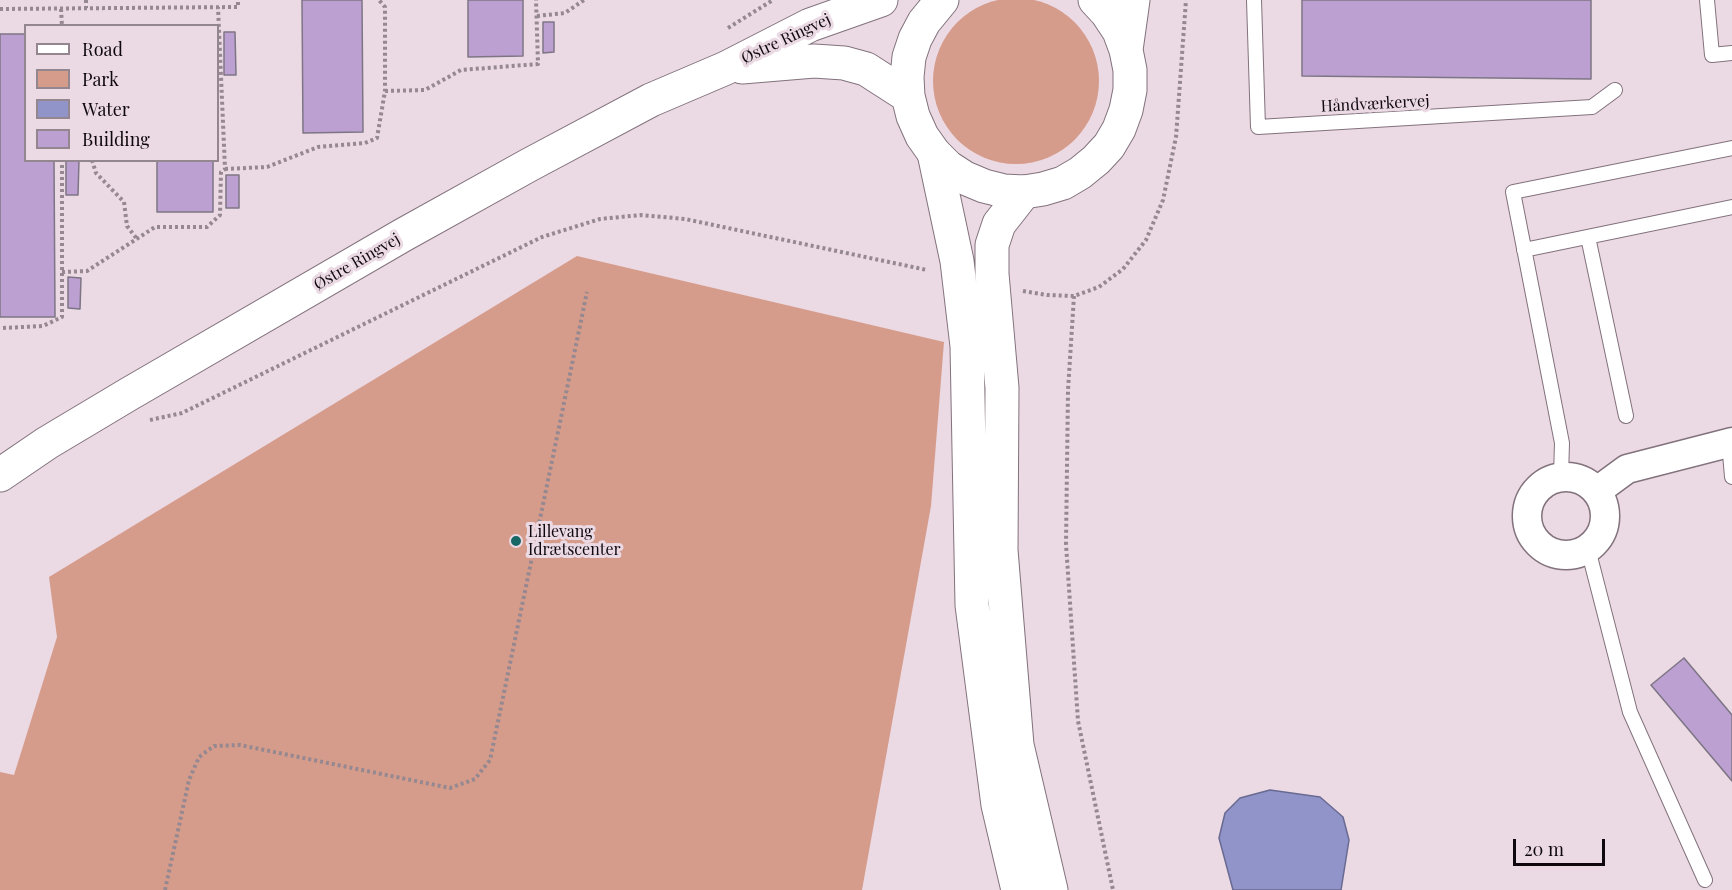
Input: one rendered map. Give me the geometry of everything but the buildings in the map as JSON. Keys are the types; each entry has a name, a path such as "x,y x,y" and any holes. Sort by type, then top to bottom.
{"main road":[{"name":"Østre Ringvej","path":"0,475 47,443 129,394 403,235 651,100 726,68 810,25 882,0"},
{"path":"942,0 924,22 909,57 908,96 913,116 934,153 948,167 975,182 1004,191 1024,192 1063,183 1080,173 1109,146 1119,129 1128,100 1130,70 1119,31 1095,0"},
{"path":"1126,50 1133,0"},
{"name":"Østre Ringvej","path":"726,68 814,61 844,63 866,69 908,96"},
{"path":"934,153 957,261 967,346 972,605 998,805 1018,890"},
{"path":"1024,192 999,224 992,245 992,274 1002,388 1001,550 1017,745 1051,890"}],"street":[{"path":"1597,491 1628,469 1730,442"},
{"path":"1561,476 1575,477 1587,482 1597,491 1606,516 1601,534 1588,549 1576,554 1563,555 1550,552 1539,545 1531,535 1527,523 1530,498 1549,480 1561,476"}],"lane":[{"name":"Håndværkervej","path":"1254,0 1258,127 1592,107 1615,90"},
{"path":"1707,0 1712,55 1732,53"},
{"path":"1561,476 1562,443 1513,192 1731,151"},
{"path":"1524,250 1732,207"},
{"path":"1588,237 1626,416"},
{"path":"1730,442 1732,477"},
{"path":"1588,549 1630,712 1705,880"}],"path":[{"path":"86,0 86,8"},
{"path":"0,9 238,7 237,0"},
{"path":"63,272 87,271 155,227 207,227 220,215 221,172 225,169 267,167 318,147 365,143 377,138 385,91 385,7 379,0"},
{"path":"385,91 425,90 461,70 538,64 536,0"},
{"path":"537,15 566,13 584,0"},
{"path":"1017,290 1047,295 1074,296 1100,287 1123,269 1146,240 1163,200 1176,137 1186,0"},
{"path":"218,7 219,24"},
{"path":"61,9 62,24"},
{"path":"219,30 225,169"},
{"path":"3,328 43,326 62,317 62,162"},
{"path":"93,162 96,173 124,202 127,226 137,239"},
{"path":"148,421 182,413 542,237 600,219 642,215 685,219 927,270"},
{"path":"165,890 189,780 198,757 214,746 240,745 450,788 475,779 490,760 587,292"},
{"path":"1074,296 1068,390 1066,544 1078,721 1113,890"}],"green space":[{"path":"1000,-1 1032,-1 1062,12 1075,22 1085,35 1098,65 1098,97 1085,127 1075,140 1062,150 1032,163 1000,163 970,150 957,140 947,127 934,97 934,65 947,35 957,22 970,12"},
{"name":"Lillevang Idrætscenter","path":"577,256 944,342 931,506 862,890 0,890 0,772 14,775 57,637 49,577"}],"water":[{"path":"1270,790 1320,797 1343,817 1349,840 1341,890 1233,890 1219,838 1225,813 1240,798"}],"place":[{"name":"Lillevang Idrætscenter","path":"516,541"}]}
